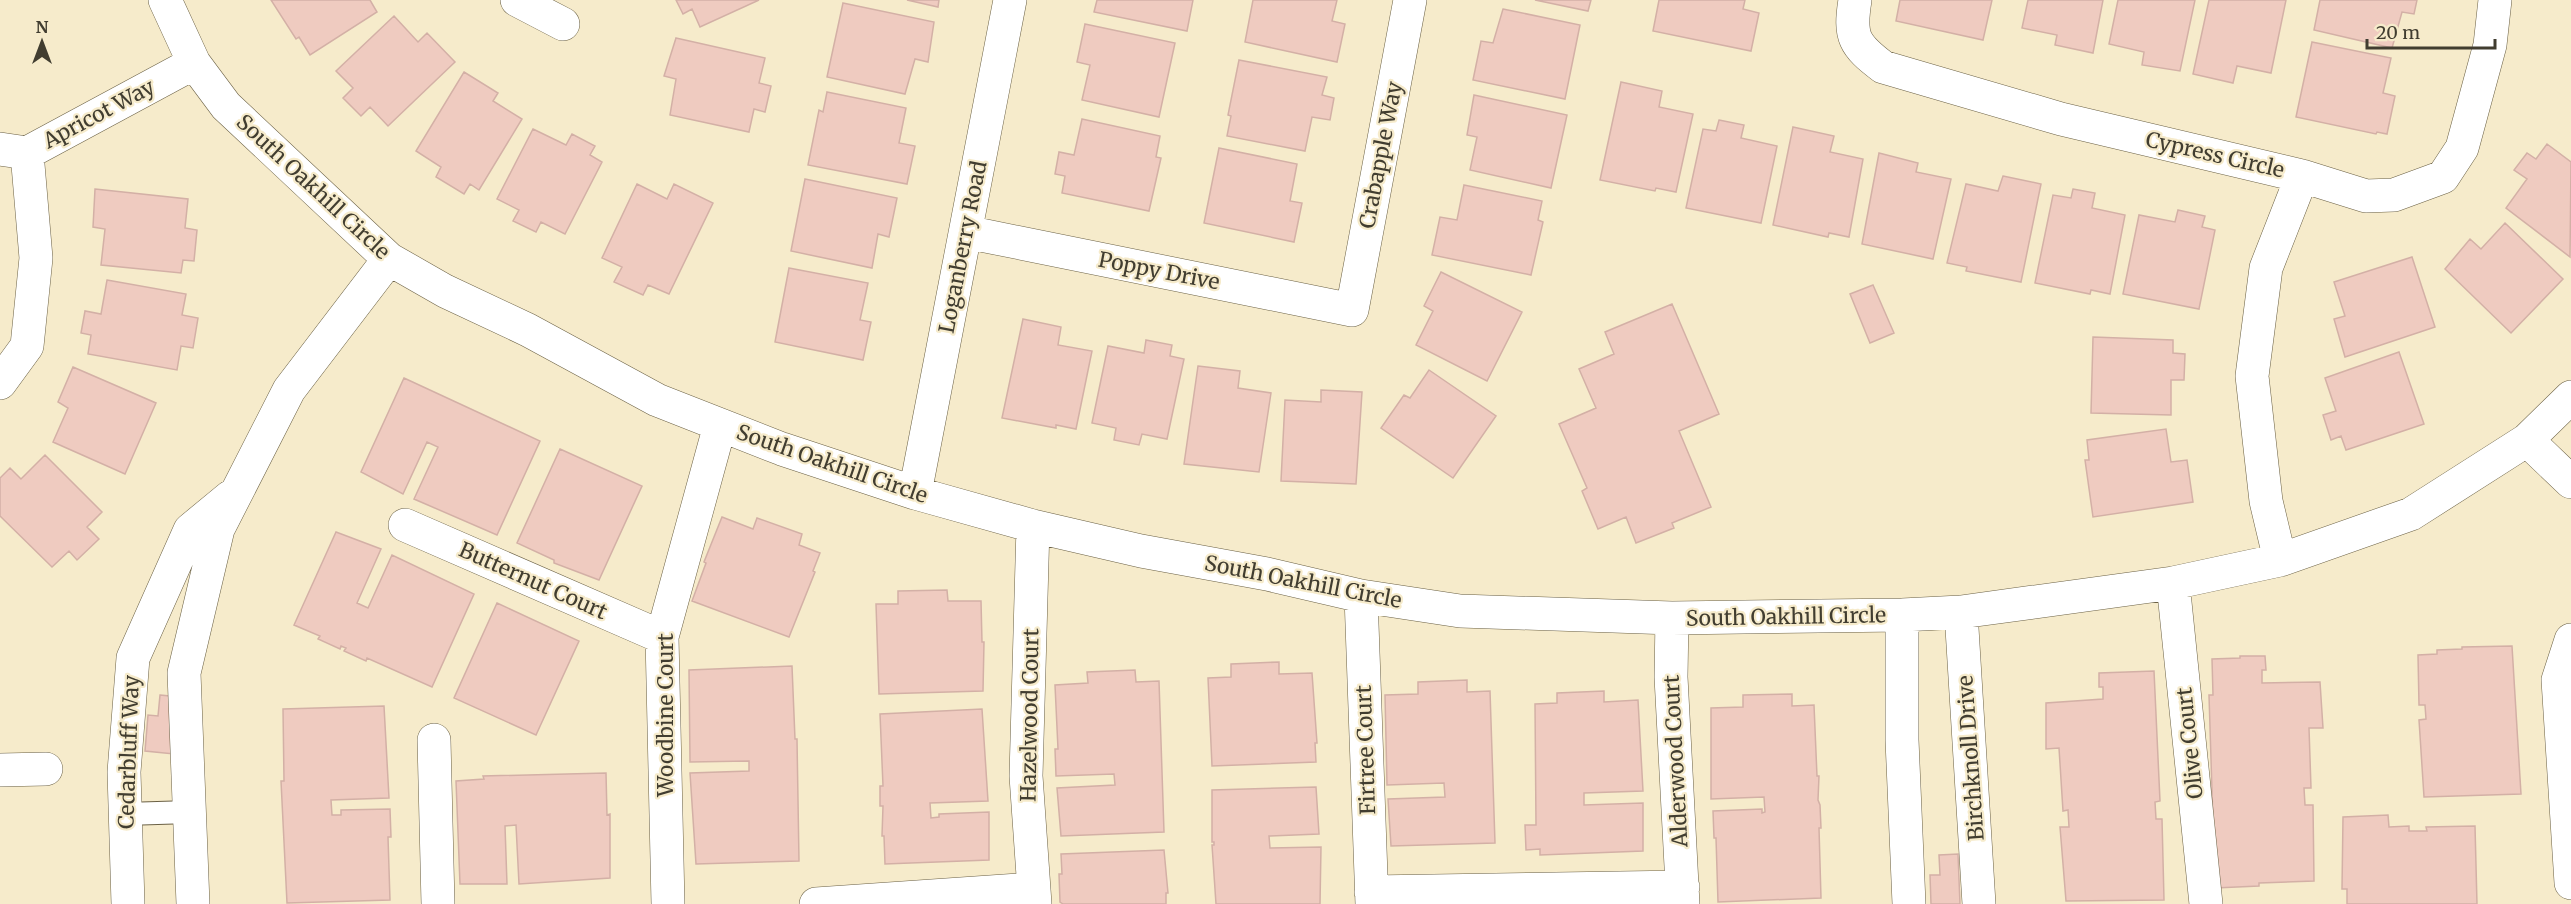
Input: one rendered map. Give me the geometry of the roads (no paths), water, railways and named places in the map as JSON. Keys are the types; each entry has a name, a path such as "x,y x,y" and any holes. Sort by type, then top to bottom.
{"street":[{"name":"South Oakhill Circle","path":"165,0 194,63 226,106 389,259 445,291 528,330 657,400 782,449 915,493 1034,526 1141,550 1267,574 1361,596 1460,610 1672,618 1902,615 1961,612 2174,583 2280,560 2411,514 2527,440 2571,397"},
{"path":"517,0 563,24"},
{"name":"Loganberry Road","path":"915,493 1010,0"},
{"name":"Crabapple Way","path":"1352,310 1410,0"},
{"name":"Cypress Circle","path":"1855,0 1851,24 1860,50 1883,67 2061,119 2302,176 2366,196 2394,195 2443,177 2462,148 2490,45 2495,0"},
{"name":"Apricot Way","path":"13,151 194,63"},
{"path":"0,383 27,346 36,258 13,151"},
{"path":"2280,560 2266,501 2252,376 2266,268 2302,176"},
{"name":"Poppy Drive","path":"966,232 1352,310"},
{"name":"Cedarbluff Way","path":"193,904 184,673 218,529 289,390 389,259"},
{"name":"Woodbine Court","path":"668,904 662,637 720,425"},
{"path":"2527,440 2571,482"},
{"name":"Cedarbluff Way","path":"128,904 124,772 133,658 190,530 238,490"},
{"name":"Butternut Court","path":"405,525 662,637"},
{"name":"Hazelwood Court","path":"1034,526 1026,776 1034,897"},
{"name":"Olive Court","path":"2174,583 2206,904"},
{"name":"Firtree Court","path":"1361,596 1372,898"},
{"name":"Birchknoll Drive","path":"1961,612 1979,904"},
{"path":"1902,615 1902,740 1909,904"},
{"name":"Alderwood Court","path":"1672,618 1671,677 1683,896"},
{"path":"2571,640 2558,680 2571,884"},
{"path":"434,740 438,904"},
{"path":"0,770 46,769"},
{"path":"1372,898 1683,896"},
{"path":"816,904 1034,897"}],"lane":[{"path":"125,814 190,812"}]}
